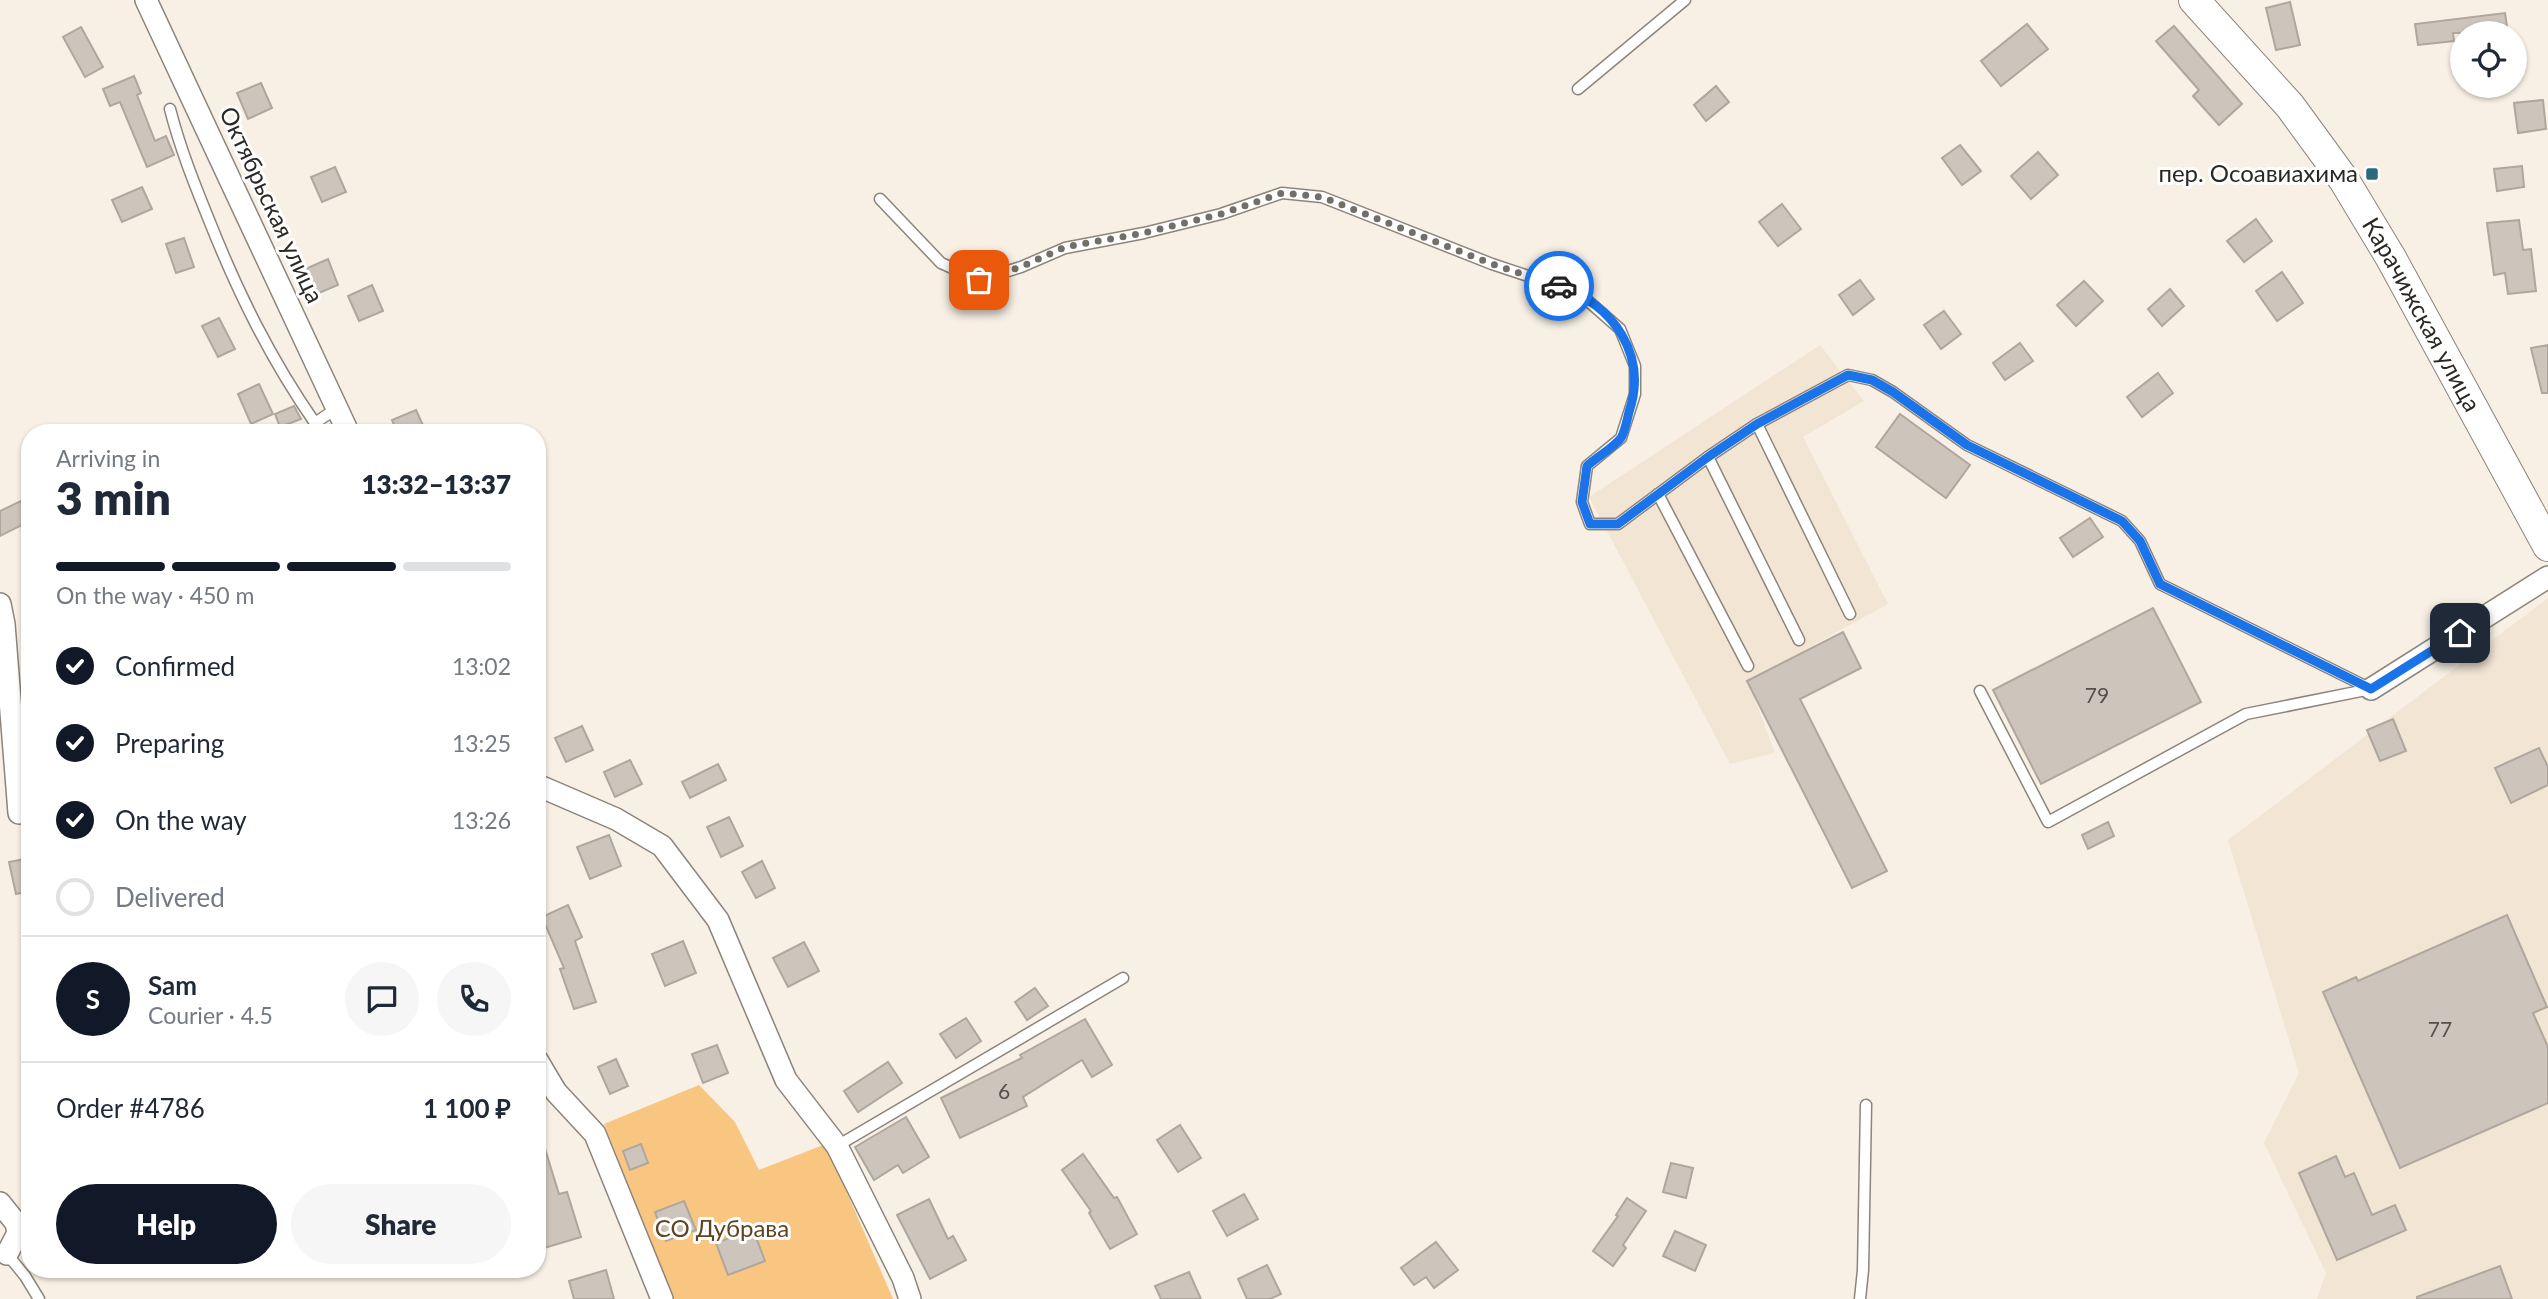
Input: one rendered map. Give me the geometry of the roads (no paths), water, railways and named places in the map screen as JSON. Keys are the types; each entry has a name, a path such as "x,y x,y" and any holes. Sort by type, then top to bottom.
{"main road":[{"name":"Карачижская улица","path":"2194,0 2290,106 2344,180 2537,505 2548,546"}],"street":[{"name":"Октябрьская улица","path":"146,0 344,424"},
{"path":"2371,689 2548,577"},
{"path":"0,604 4,624 16,813"},
{"path":"546,789 616,819 662,846 718,920 786,1080 836,1146 911,1299"},
{"path":"546,1075 556,1092 595,1134 662,1299"},
{"path":"0,1203 16,1223 18,1233 3,1257"}],"lane":[{"path":"1578,89 1685,0"},
{"path":"170,109 180,147 236,287 292,389 315,424"},
{"path":"880,199 941,263 979,280 1021,267 1065,247 1144,233 1221,214 1282,193 1322,197 1492,264 1579,293 1620,329 1635,366 1635,394 1621,438 1587,466 1582,502 1590,524 1618,524 1757,424 1848,375 1872,380 1967,445 2122,521 2140,541 2160,584 2371,689"},
{"path":"320,424 337,408"},
{"path":"1757,424 1850,614"},
{"path":"1708,457 1799,640"},
{"path":"1658,494 1748,666"},
{"path":"1980,691 2048,822 2246,714 2371,689"},
{"path":"836,1146 1123,978"},
{"path":"1860,1299 1863,1270 1866,1105"},
{"path":"3,1257 39,1299"}],"place":[{"name":"пер. Осоавиахима","path":"2372,174"}],"park label":[{"name":"СО Дубрава","path":"722,1229"}]}
